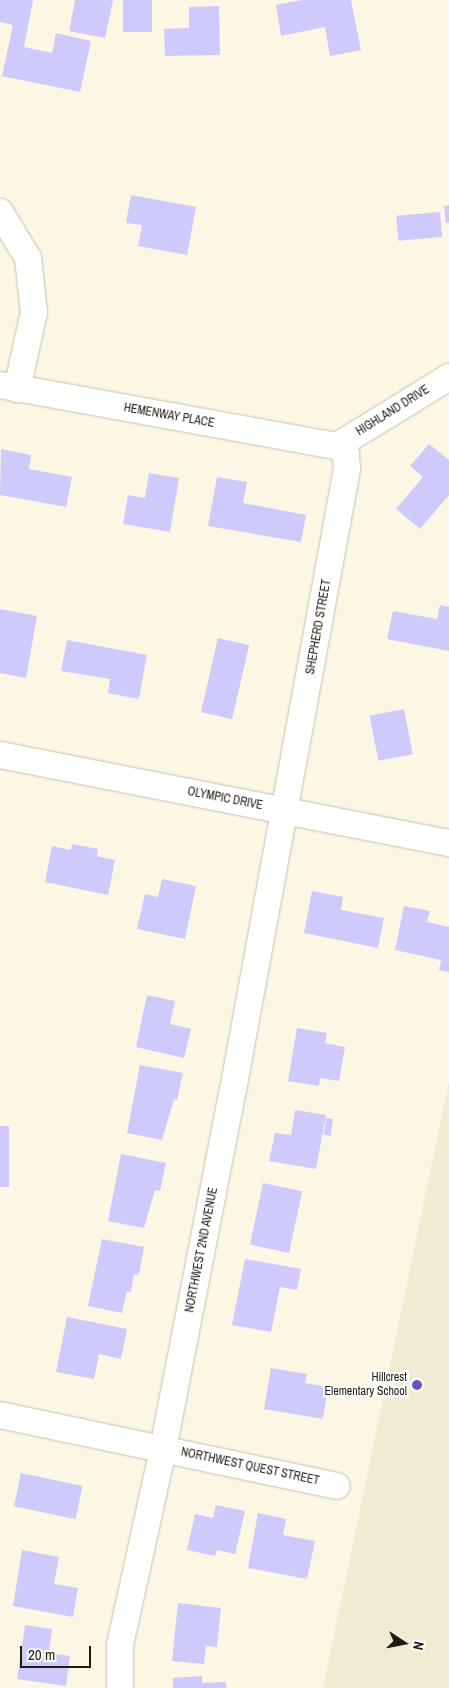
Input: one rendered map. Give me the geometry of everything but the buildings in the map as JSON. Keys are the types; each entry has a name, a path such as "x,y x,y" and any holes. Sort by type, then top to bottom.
{"street":[{"path":"0,212 28,258 34,312 8,387"},
{"name":"HIGHLAND DRIVE","path":"337,446 449,377"},
{"name":"HEMENWAY PLACE","path":"8,387 337,446"},
{"name":"SHEPHERD STREET","path":"286,811 347,469 346,454 337,446"},
{"name":"OLYMPIC DRIVE","path":"0,755 449,843"},
{"name":"NORTHWEST 2ND AVENUE","path":"120,1688 120,1645 163,1449 286,811"},
{"name":"NORTHWEST QUEST STREET","path":"0,1415 337,1486"}],"shaded area":[{"name":"Hillcrest Elementary School","path":"449,1081 449,1688 323,1688"}],"place":[{"name":"Hillcrest Elementary School","path":"417,1385"}]}
